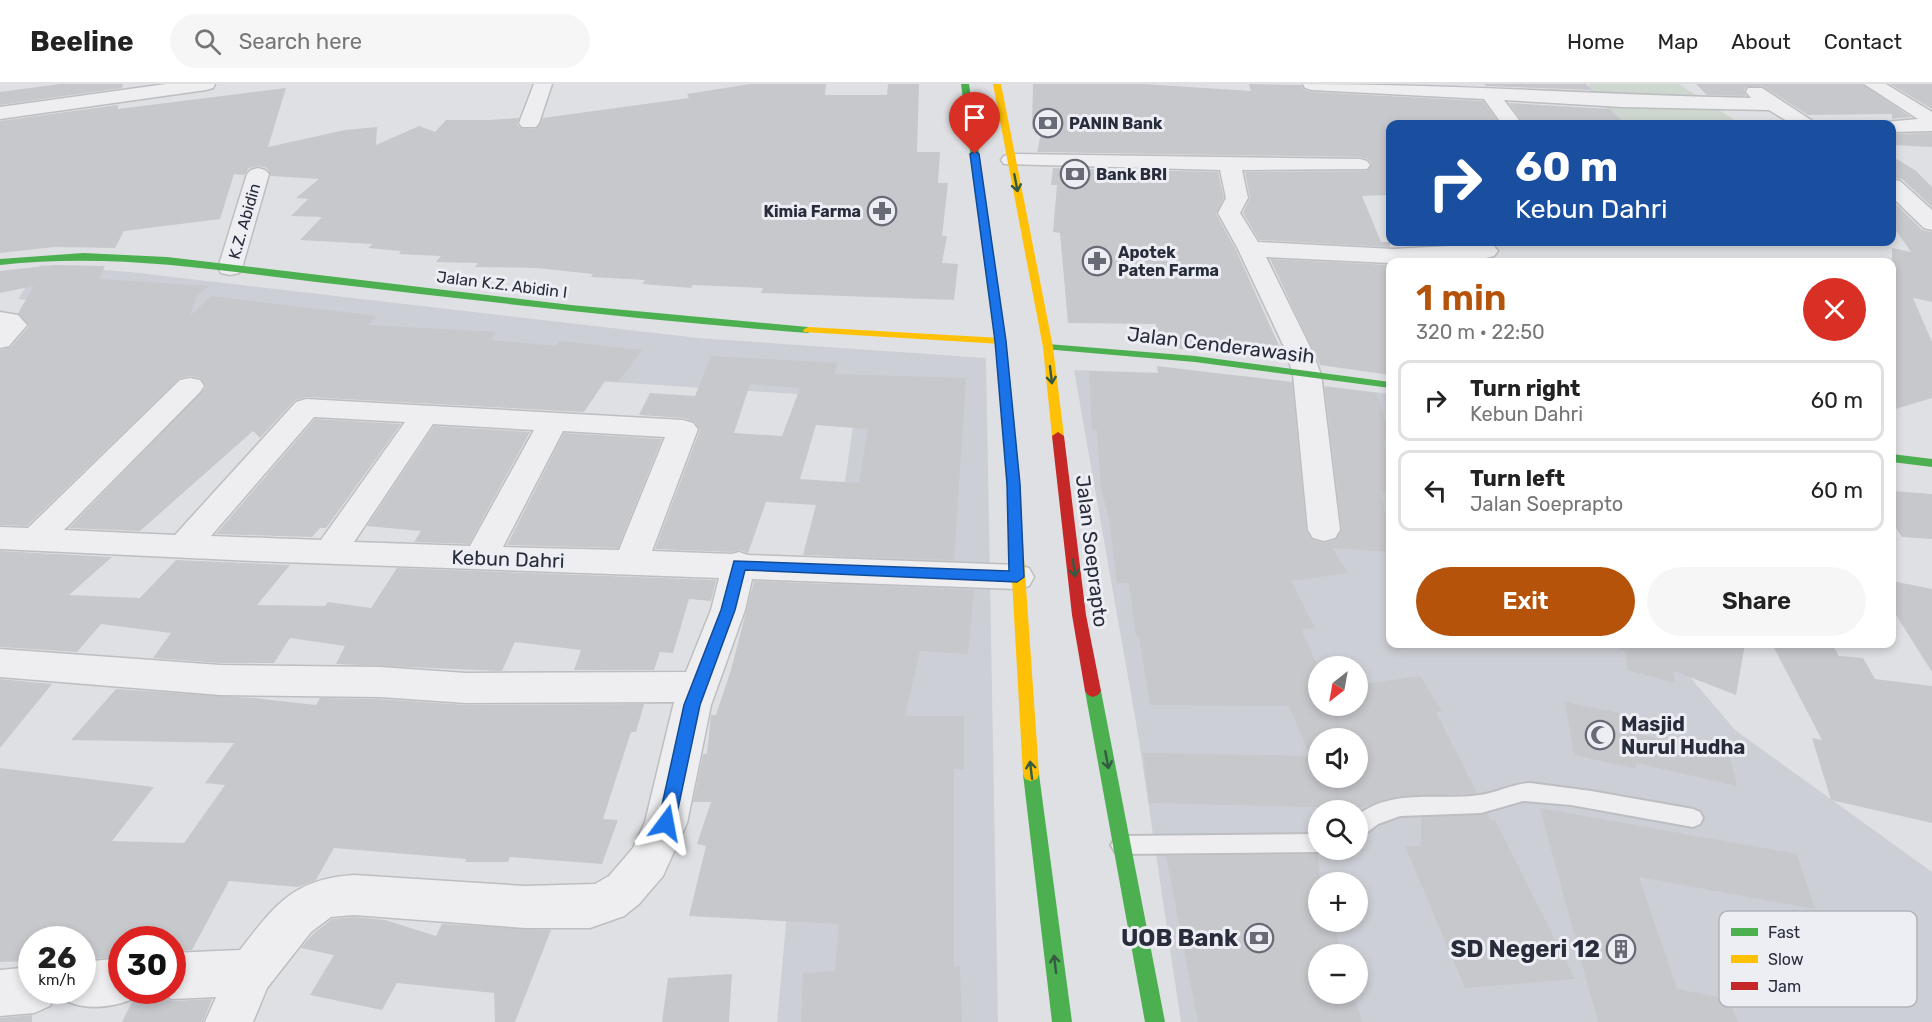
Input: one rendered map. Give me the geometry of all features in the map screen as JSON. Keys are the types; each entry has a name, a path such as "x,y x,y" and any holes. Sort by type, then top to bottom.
{"main road":[{"path":"965,84 1001,341 1013,484 1029,758 1062,1022"},
{"name":"Jalan Soeprapto","path":"998,84 1048,347 1079,615 1155,1022"},
{"name":"Jalan K.Z. Abidin I","path":"0,262 78,255 143,258 643,317 816,331 1001,341"},
{"name":"Jalan Cenderawasih","path":"1048,347 1195,359 1386,384"},
{"path":"1896,458 1932,463"}],"street":[{"path":"529,123 543,84"},
{"path":"1312,84 1489,93 1565,91 1645,102 1772,104"},
{"path":"1744,84 1798,120"},
{"path":"1873,84 1932,120"},
{"path":"0,113 171,86 197,85"},
{"path":"1489,93 1509,120"},
{"path":"1896,126 1932,125"},
{"path":"1011,160 1084,159 1230,165 1360,165"},
{"path":"1230,165 1237,198 1229,213 1250,249 1298,349 1307,374 1324,530"},
{"name":"K.Z. Abidin","path":"230,268 258,174"},
{"path":"1896,189 1932,223"},
{"path":"1250,249 1393,256 1489,252"},
{"path":"0,320 9,320 14,325 0,339"},
{"path":"35,540 190,386"},
{"path":"184,546 306,408 683,429 631,562"},
{"path":"330,552 426,413"},
{"path":"480,558 553,422"},
{"name":"Kebun Dahri","path":"0,538 480,558 739,564 1017,577"},
{"path":"229,1022 251,972 293,920 316,903 330,897 354,895 525,907 590,907 608,901 624,890 648,862 666,823 692,705 728,610 739,564"},
{"path":"0,663 220,680 380,682 466,687 699,687"},
{"path":"186,975 251,972"},
{"path":"0,993 18,991"}],"lane":[{"path":"1368,818 1381,811 1395,808 1483,804 1515,792 1553,795 1693,818"},
{"path":"1122,845 1308,843"}],"shaded area":[{"path":"1589,84 1679,84 1734,120 1617,120 1589,90"},
{"path":"40,265 130,272 698,338 986,358 998,1022 777,1022 794,838 857,398 536,377 75,303 18,299"},
{"path":"1074,370 1243,376 1386,394 1386,648 1665,648 1735,730 1932,872 1932,1022 1181,1022 1138,734"}],"building":[{"path":"60,84 123,84 122,88 0,105 0,92"},
{"path":"750,84 826,84 825,95 887,95 888,84 919,84 917,152 940,152 938,183 948,183 942,236 947,236 942,263 958,264 954,300 761,293 763,288 693,285 691,288 642,284 645,280 591,277 593,274 537,268 475,267 478,263 436,262 441,256 399,254 401,251 368,248 373,244 300,240 322,217 291,216 308,199 296,198 319,179 271,176 267,168 259,166 249,168 244,175 234,174 220,219 124,231 115,248 54,247 0,253 0,121 118,105 118,109 286,88 268,147 345,130 377,127 376,145 419,126 435,132 446,120 519,118 517,124 520,128 536,129 543,118 689,98 687,94"},
{"path":"1033,84 1143,84 1251,91 1249,84 1301,85 1304,90 1312,92 1483,101 1497,120 1386,120 1386,195 1362,196 1381,242 1386,242 1386,246 1390,247 1259,240 1243,213 1250,198 1245,172 1367,171 1372,164 1368,159 1360,157 1037,152 1042,129 1032,129"},
{"path":"1484,84 1586,84 1592,90 1486,86"},
{"path":"1696,84 1862,84 1911,117 1892,119 1892,114 1808,115 1762,86 1746,87 1744,91 1746,96 1707,95"},
{"path":"1890,84 1932,84 1932,109"},
{"path":"1509,103 1610,109 1621,120 1521,120"},
{"path":"1932,133 1932,147 1896,145 1896,134"},
{"path":"1896,158 1916,171 1932,187 1932,207 1902,179 1896,178"},
{"path":"1053,168 1218,172 1224,198 1216,214 1236,250 1286,361 1156,346 1156,324 1068,323 1060,233 1053,232 1057,185 1051,185"},
{"path":"1896,204 1922,230 1932,232 1932,302 1913,298 1932,342 1932,398 1896,409 1896,258 1892,258 1892,248 1911,252 1896,231"},
{"path":"1270,259 1386,265 1386,374 1320,365"},
{"path":"54,265 105,266 99,279 209,286 196,297 190,316 211,296 378,316 367,325 497,332 491,340 556,346 560,341 642,350 618,382 605,381 584,412 306,397 295,400 260,438 253,431 140,531 69,528 206,387 200,378 190,376 180,378 27,526 0,525 0,350 11,347 29,326 18,313 34,286 0,293 0,271"},
{"path":"711,356 838,363 834,374 966,378 954,560 803,555 816,505 766,502 748,553 740,550 732,552 655,549 700,430 695,422 684,418 639,415 650,393 695,396","holes":["750,384 800,388 782,436 734,433","816,425 868,429 859,483 800,479"]},
{"path":"1157,366 1292,382 1306,530 1312,540 1323,543 1336,540 1342,530 1325,387 1377,393 1386,425 1386,439 1384,439 1386,492 1380,491 1386,517 1386,552 1332,548 1348,573 1291,581 1315,628 1301,629 1313,656 1308,656 1308,716 1368,716 1368,684 1420,676 1442,711 1436,712 1477,793 1401,796 1368,805 1368,800 1308,800 1308,807 1149,803 1143,753 1308,756 1308,788 1368,788 1368,728 1308,728 1308,751 1289,706 1150,705 1139,636 1136,636 1129,583 1117,583 1109,519 1101,488 1097,430 1092,430 1089,371 1158,373"},
{"path":"315,419 401,424 326,528 320,528 312,537 216,534"},
{"path":"434,426 530,432 469,544 414,542 421,531 367,526"},
{"path":"564,433 662,439 618,548 507,545"},
{"path":"1896,491 1932,494 1932,539 1902,537 1896,528"},
{"path":"0,551 112,557 69,595 140,598 176,560 290,565 257,605 325,606 328,602 371,608 397,568 716,580 711,601 689,599 673,653 660,652 654,670 574,670 581,650 515,642 502,671 336,664 345,646 290,638 274,663 220,663 153,658 171,633 101,624 77,652 0,647"},
{"path":"754,581 974,590 968,654 920,651 905,716 964,716 964,769 954,769 954,967 960,966 962,1022 801,1022 803,973 835,971 839,924 689,916 706,846 697,844 711,802 693,802 703,754 707,754 711,715 716,715 731,670"},
{"path":"1896,582 1932,589 1932,672 1896,615"},
{"path":"1618,648 1744,648 1736,695 1674,671 1675,683 1627,670 1626,652"},
{"path":"1774,648 1834,648 1839,656 1863,658 1875,679 1932,686 1932,823 1831,800 1812,738 1822,740"},
{"path":"0,679 52,684 0,748"},
{"path":"116,689 253,698 316,705 320,698 380,699 466,705 644,704 636,732 631,732 603,819 618,820 602,864 510,857 508,862 465,862 466,859 334,848 316,880 298,887 229,881 192,950 186,950 186,926 108,926 108,957 96,959 96,926 18,926 18,961 0,962 0,768 154,787 112,841 184,843 225,785 205,783 234,743 71,740"},
{"path":"1565,702 1625,714 1629,732 1729,754 1737,786 1636,763 1637,769 1574,755"},
{"name":"SD Negeri 12","path":"1540,808 1797,854 1815,909 1639,877 1677,989 1719,997 1719,1007 1732,1007 1738,1022 1598,1022"},
{"path":"1487,814 1491,820 1495,820 1575,979 1465,988 1405,846 1421,846 1421,817"},
{"name":"UOB Bank","path":"1308,854 1308,860 1318,860 1319,872 1308,872 1308,932 1335,932 1339,944 1308,944 1308,1004 1356,1004 1362,1022 1198,1022 1166,856"},
{"path":"354,917 385,920 436,936 442,924 551,930 515,1022 495,1022 494,993 397,983 382,1010 310,995 334,955 301,948 313,934 332,919"},
{"path":"732,974 729,1022 662,1022 668,978"},
{"path":"212,999 203,1022 122,1022 131,1004 186,1004 186,1000"},
{"path":"32,1015 32,1022 0,1022 0,1018"}],"traffic: fast":[{"path":"965,84 1001,341 1011,457"},
{"path":"0,262 41,257 83,256 167,260 571,308 808,330"},
{"path":"1048,347 1195,359 1386,384"},
{"path":"1896,458 1932,463"},
{"path":"1093,691 1155,1022"},
{"path":"1031,774 1062,1022"}],"traffic: slow":[{"path":"997,84 1048,347 1058,436"},
{"path":"808,330 1001,341"},
{"path":"1011,457 1031,774"}],"traffic: jam":[{"path":"1058,436 1079,615 1093,691"}],"place":[{"name":"PANIN Bank","path":"1048,123"},
{"name":"Bank BRI","path":"1075,174"},
{"name":"Kimia Farma","path":"882,211"},
{"name":"Apotek Paten Farma","path":"1097,261"},
{"name":"Masjid Nurul Hudha","path":"1600,735"},
{"name":"UOB Bank","path":"1259,938"},
{"name":"SD Negeri 12","path":"1621,949"}],"route":[{"path":"666,823 692,705 728,610 739,564 1017,577 1013,484 1001,341 975,154"}]}
